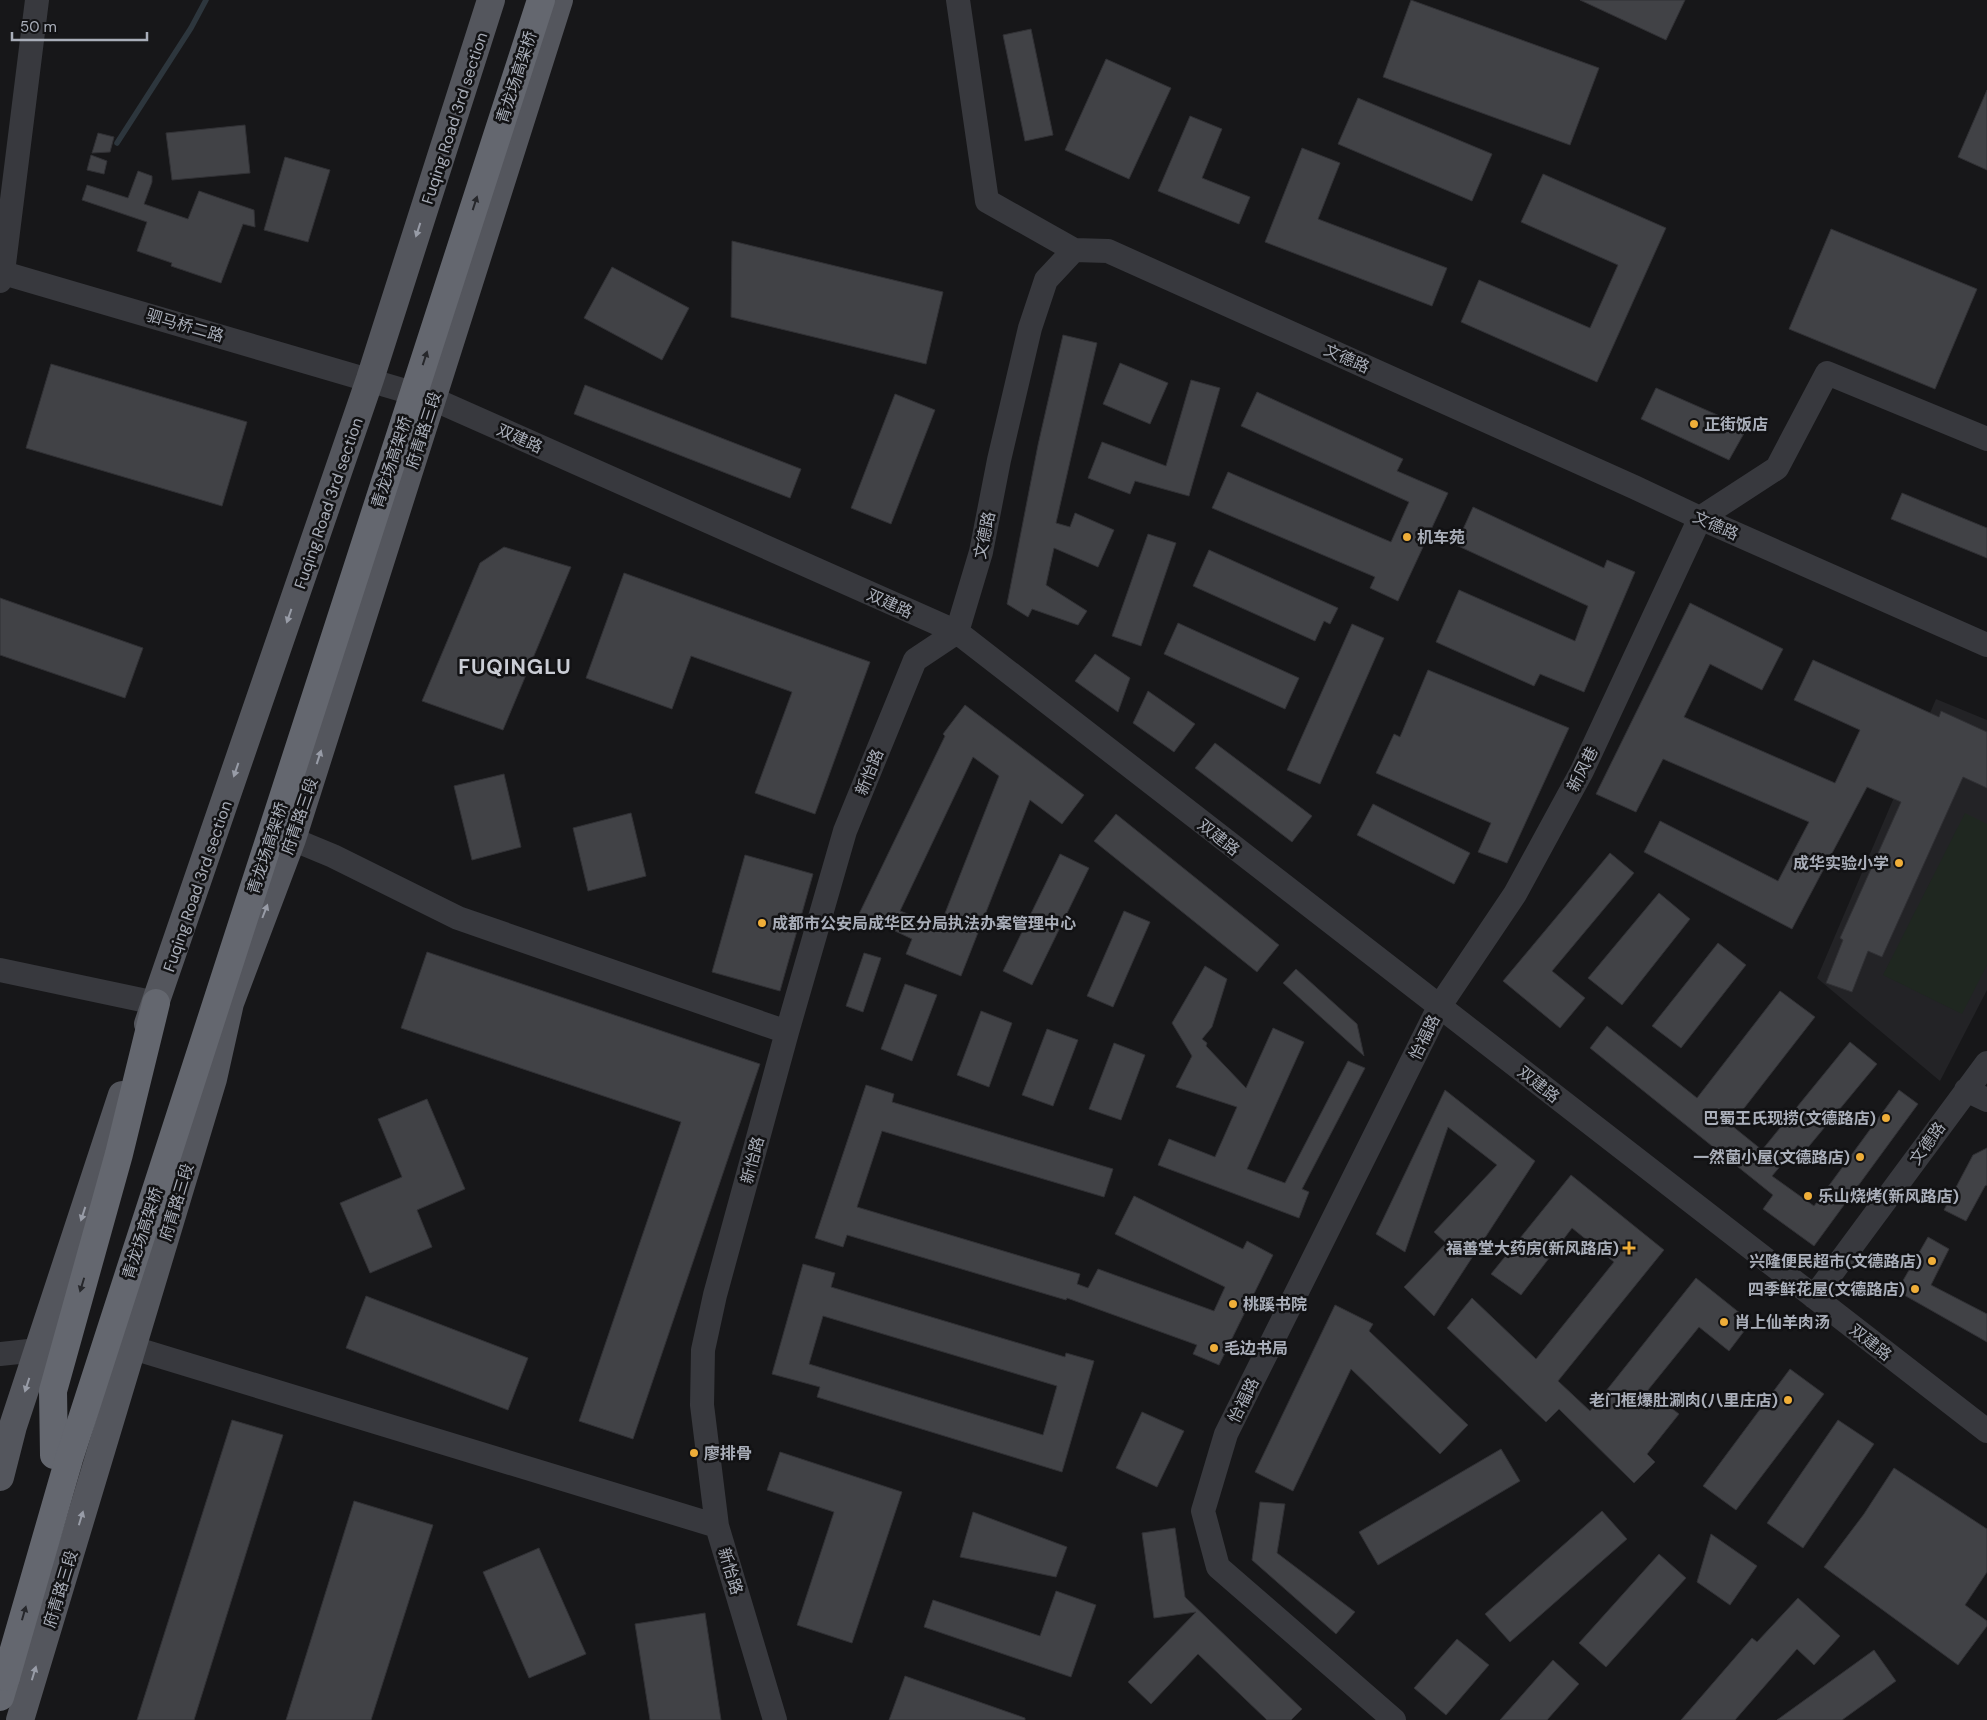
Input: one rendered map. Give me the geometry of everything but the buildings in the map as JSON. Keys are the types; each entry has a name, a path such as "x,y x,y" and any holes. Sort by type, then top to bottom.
{"highway":[{"name":"青龙场高架桥","path":"0,1697 61,1457 522,0"},
{"name":"青龙场高架桥","path":"0,1633 61,1457 541,0"},
{"path":"61,1457 53,1391 119,1154 156,1003"},
{"path":"61,1457 100,1402 203,1065 230,1003"}],"main road":[{"name":"Fuqing Road 3rd section","path":"156,1003 370,379 491,0"},
{"name":"府青路三段","path":"20,1720 213,1080 230,1003 292,839 559,0"},
{"path":"0,1477 13,1426 38,1350 129,1074 156,1003"}],"street":[{"path":"1,275 36,0"},
{"path":"958,0 987,201 1074,250"},
{"name":"文德路","path":"957,632 981,552 999,460 1030,328 1046,280 1074,250 1108,251 1625,482 1700,518 1987,645"},
{"name":"驷马桥二路","path":"1,275 370,379"},
{"path":"1700,518 1777,468 1827,373 1987,439"},
{"name":"双建路","path":"370,379 433,398 957,632 1987,1431"},
{"name":"新风巷","path":"1439,1007 1515,894 1582,771 1700,518"},
{"name":"新怡路","path":"775,1720 717,1526 702,1405 703,1350 715,1295 787,1032 845,831 915,660 957,632"},
{"path":"292,839 333,856 458,918 787,1032"},
{"path":"0,970 156,1003"},
{"name":"怡福路","path":"1394,1720 1218,1567 1203,1511 1226,1434 1439,1007"},
{"name":"文德路","path":"1814,1297 1977,1095 1987,1063"},
{"path":"132,1348 717,1526"},
{"path":"0,1354 38,1350"}],"shaded area":[{"path":"1936,699 1987,720 1987,990 1940,1081 1817,978"},
{"path":"1965,813 1987,824 1987,965 1962,1014 1883,975"}],"waterway":[{"path":"117,143 191,28 206,0"}],"place":[{"name":"正街饭店","path":"1694,424"},
{"name":"机车苑","path":"1407,537"},
{"name":"成华实验小学","path":"1899,863"},
{"name":"成都市公安局成华区分局执法办案管理中心","path":"762,923"},
{"name":"巴蜀王氏现捞(文德路店)","path":"1886,1118"},
{"name":"一然菌小屋(文德路店)","path":"1860,1157"},
{"name":"乐山烧烤(新风路店)","path":"1808,1196"},
{"name":"福善堂大药房(新风路店)","path":"1629,1248"},
{"name":"兴隆便民超市(文德路店)","path":"1932,1261"},
{"name":"四季鲜花屋(文德路店)","path":"1915,1289"},
{"name":"桃蹊书院","path":"1233,1304"},
{"name":"肖上仙羊肉汤","path":"1724,1322"},
{"name":"毛边书局","path":"1214,1348"},
{"name":"老门框爆肚涮肉(八里庄店)","path":"1788,1400"},
{"name":"廖排骨","path":"694,1453"}],"district":[{"name":"FUQINGLU","path":"515,667"}]}
